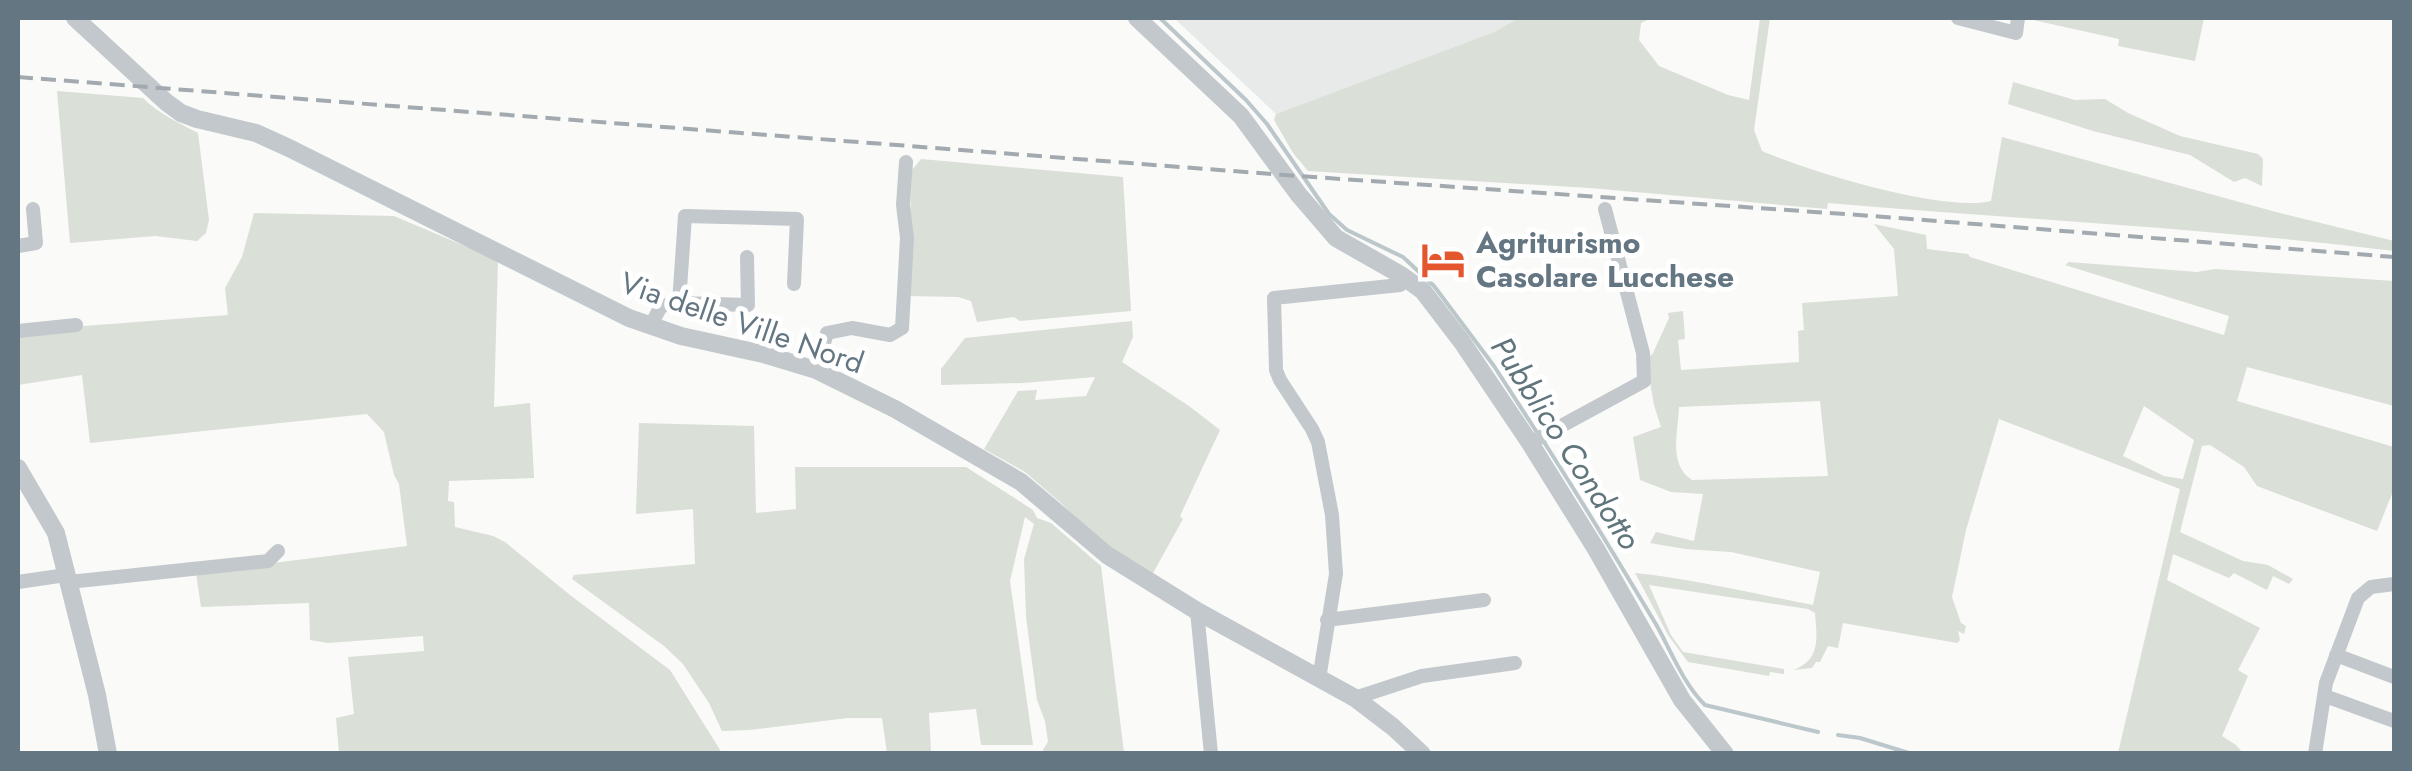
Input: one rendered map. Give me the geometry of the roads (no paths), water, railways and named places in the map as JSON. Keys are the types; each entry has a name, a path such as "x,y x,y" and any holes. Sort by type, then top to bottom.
{"street":[{"name":"Via delle Ville Nord","path":"75,18 180,112 289,148 629,318 681,336 816,370 895,409 1022,482 1107,555 1197,611 1354,698 1422,754"},
{"path":"1138,18 1241,116 1336,238 1423,291 1534,441 1682,700 1725,754"},
{"path":"1958,18 2016,32 2018,18"},
{"path":"816,370 827,333 852,328 890,334 902,328 908,238 904,206 906,162"},
{"path":"18,246 36,243 33,209"},
{"path":"1534,441 1644,381 1643,353 1605,209"},
{"path":"679,304 685,216 797,218 794,284"},
{"path":"18,254 34,253"},
{"path":"651,326 661,306 748,305 748,257"},
{"path":"1319,678 1336,574 1332,516 1318,442 1276,370 1274,298 1400,285 1407,279"},
{"path":"18,331 76,324"},
{"path":"18,468 56,534 108,754"},
{"path":"18,582 268,561 278,551"},
{"path":"2318,752 2326,683 2358,598 2371,587 2394,584"},
{"path":"1327,620 1484,600"},
{"path":"1197,611 1211,754"},
{"path":"2336,655 2394,677"},
{"path":"1354,698 1422,676 1515,663"},
{"path":"2324,696 2394,721"}],"waterway":[{"name":"Pubblico Condotto","path":"1160,18 1267,124 1329,214 1347,230 1403,257 1434,286 1494,366 1538,434"},
{"name":"Pubblico Condotto","path":"1544,442 1684,677 1705,705 1818,732"},
{"name":"Pubblico Condotto","path":"1838,735 1912,754"}],"railway":[{"path":"18,77 2394,257"}],"place":[{"name":"Agriturismo Casolare Lucchese","path":"1443,260"}]}
